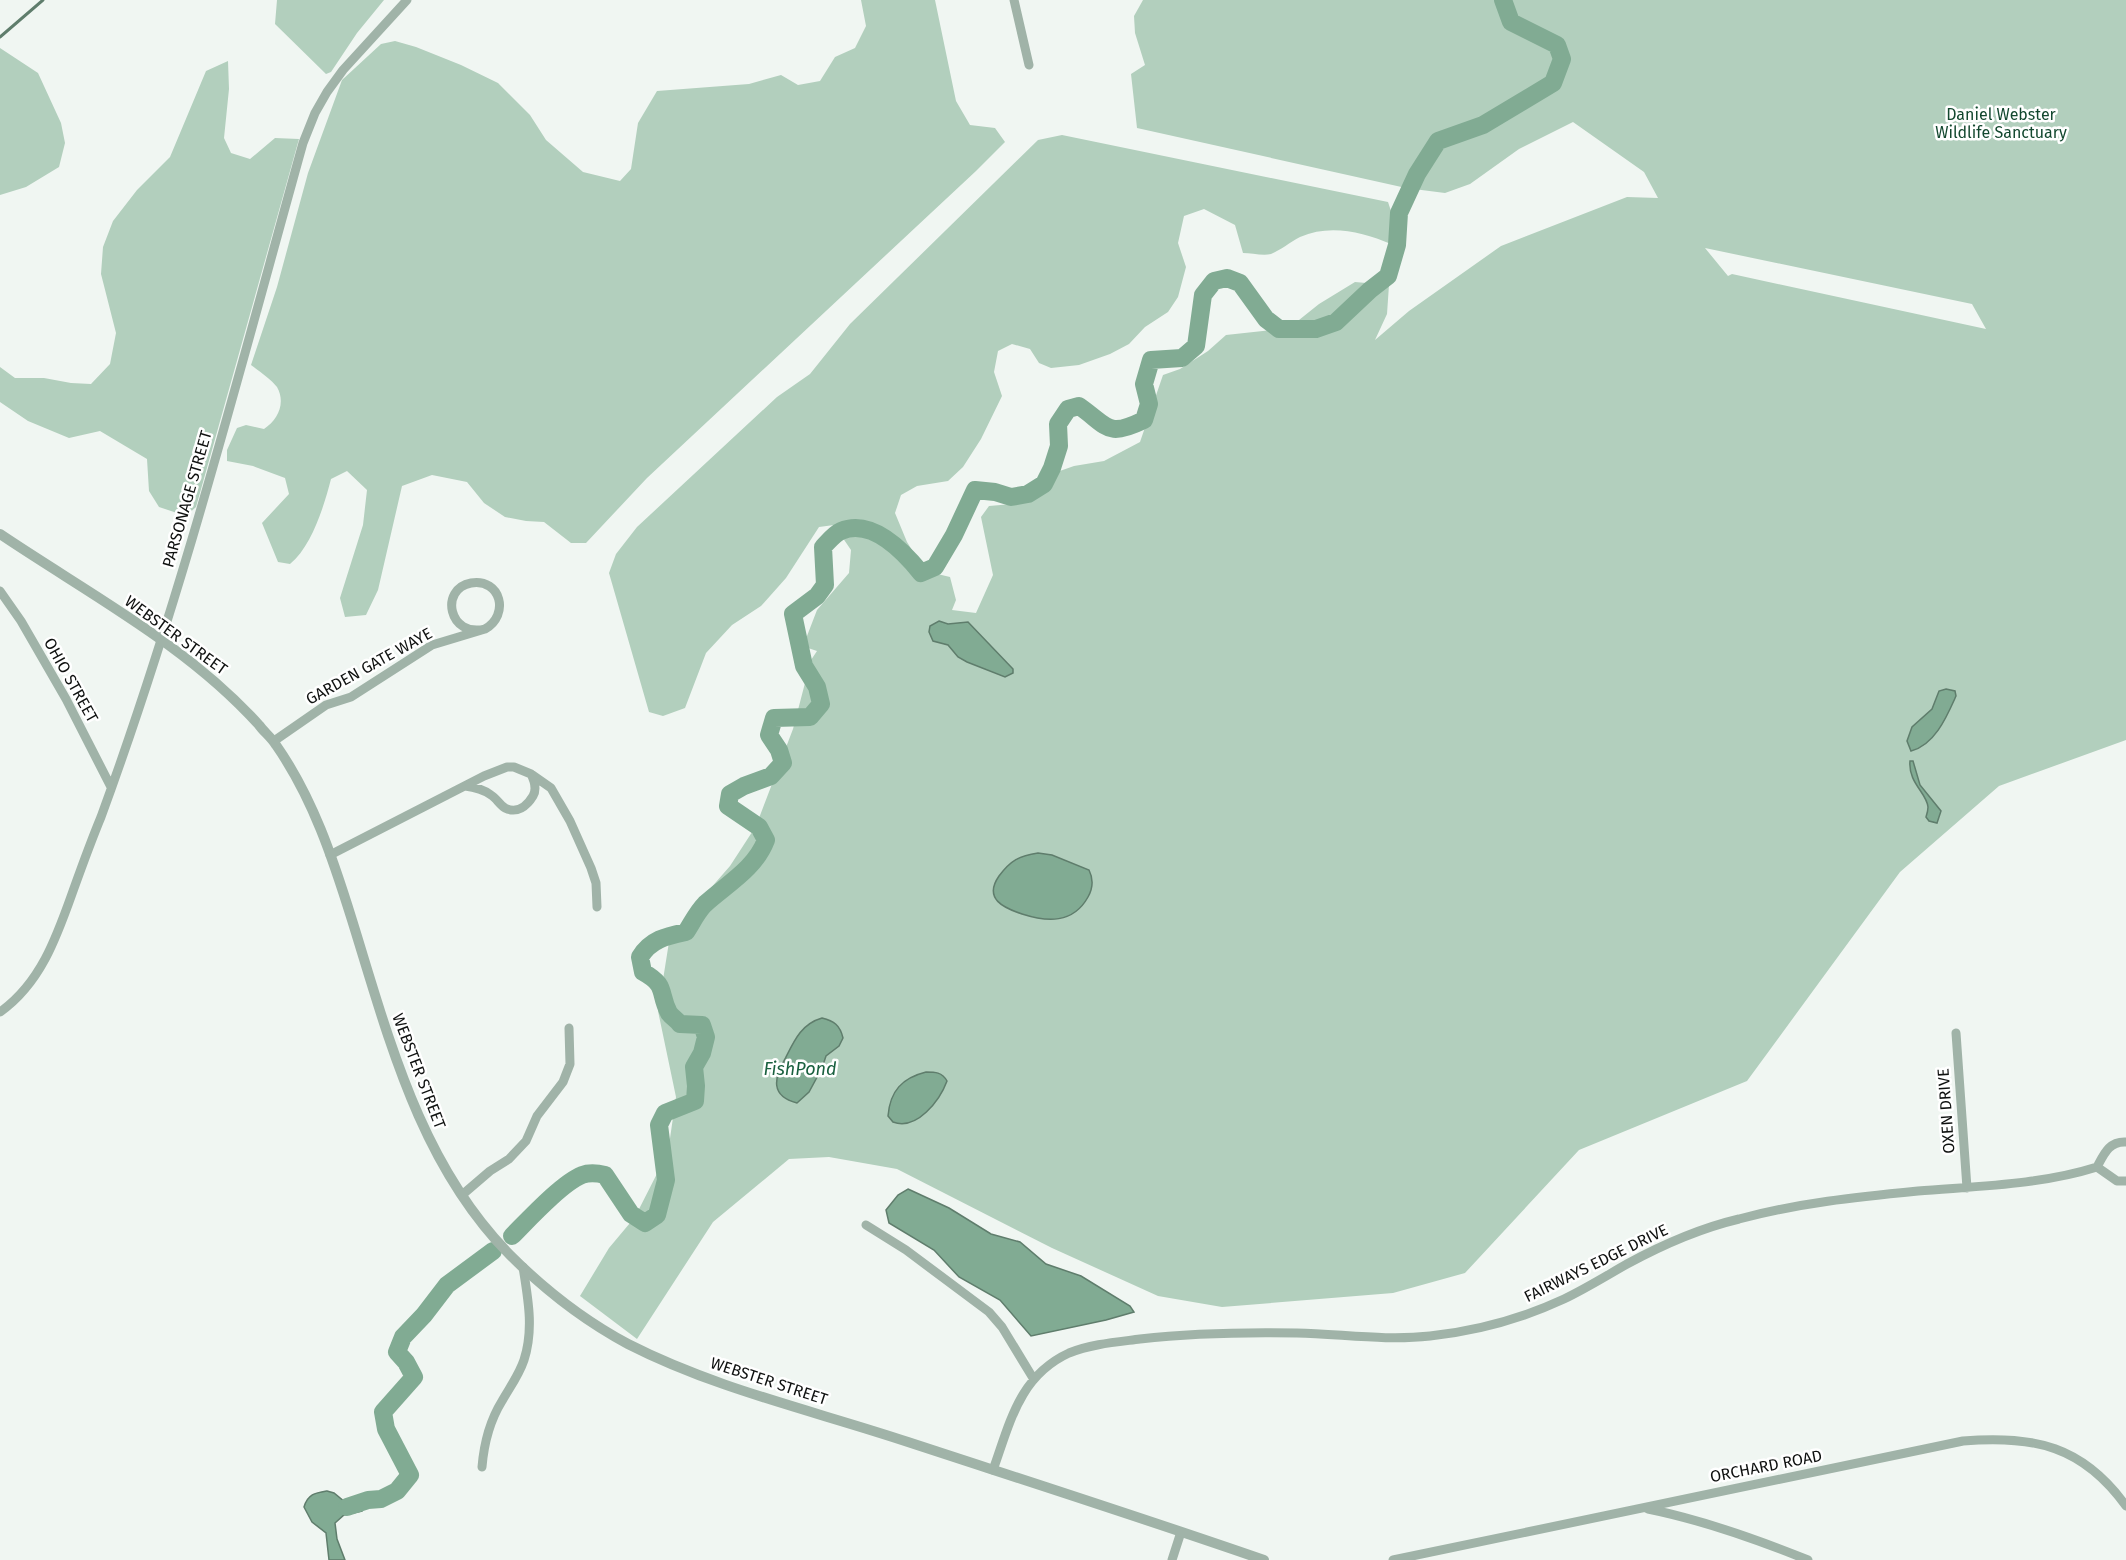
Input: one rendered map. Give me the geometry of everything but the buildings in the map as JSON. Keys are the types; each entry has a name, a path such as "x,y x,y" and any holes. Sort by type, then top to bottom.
{"street":[{"name":"PARSONAGE STREET","path":"0,1012 13,1002 34,979 56,938 111,787 162,640 303,143 315,113 343,70 407,0"},
{"path":"1014,0 1029,66"},
{"name":"WEBSTER STREET","path":"0,534 162,640 219,684 274,741 311,806 330,855 391,1047 407,1091 435,1151 462,1195 493,1235 552,1294 609,1333 686,1370 1264,1560"},
{"path":"484,584 498,597 500,603 498,616 485,629 473,631 467,629 461,626 454,616 453,598 466,585 484,584"},
{"name":"OHIO STREET","path":"0,591 21,621 66,699 111,787"},
{"name":"GARDEN GATE WAYE","path":"274,741 326,705 351,697 432,645 485,629"},
{"path":"330,855 465,786 507,767 514,767 531,774 551,788 570,821 591,868 596,883 597,907"},
{"path":"465,786 485,791 505,807 519,809 524,807 534,794 535,781 531,774"},
{"path":"462,1195 509,1159 526,1141 537,1116 563,1082 570,1064 569,1028"},
{"name":"OXEN DRIVE","path":"1956,1033 1967,1188"},
{"path":"2126,1142 2119,1141 2110,1146 2097,1167 2117,1181 2126,1181"},
{"name":"FAIRWAYS EDGE DRIVE","path":"993,1470 1017,1403 1033,1377 1070,1353 1141,1339 1200,1333 1306,1333 1358,1338 1402,1338 1480,1328 1505,1322 1564,1299 1655,1250 1707,1228 1736,1219 1831,1200 2050,1178 2097,1167"},
{"path":"866,1225 906,1250 989,1312 1002,1327 1033,1377"},
{"path":"482,1467 487,1432 524,1360 530,1315 523,1267"},
{"name":"ORCHARD ROAD","path":"1393,1560 1941,1445 1990,1439 2030,1441 2061,1451 2108,1483 2126,1506"},
{"path":"1643,1508 1672,1514 1760,1540 1808,1560"},
{"path":"1172,1560 1181,1532"}],"green space":[{"path":"277,0 384,0 357,33 331,72 326,74 275,24"},
{"path":"861,0 935,0 956,101 970,125 995,128 1005,142 976,171 647,478 586,543 571,543 544,522 505,517 484,503 467,482 432,475 402,486 378,590 366,615 345,617 340,598 363,525 367,490 347,471 331,479 316,525 305,547 290,564 278,562 262,523 289,494 285,478 253,466 227,461 227,450 237,428 246,425 264,429 277,416 281,405 277,387 251,365 277,287 308,173 342,80 381,44 395,41 416,47 498,83 530,115 546,140 583,172 620,181 631,169 638,123 657,91 749,84 781,75 798,85 820,81 835,57 855,48 866,26"},
{"name":"Daniel Webster Wildlife Sanctuary","path":"1143,0 2126,0 2126,740 1999,786 1900,872 1747,1081 1579,1150 1465,1273 1393,1293 1222,1307 1158,1296 1052,1248 897,1169 829,1157 789,1159 713,1222 637,1339 580,1296 609,1248 635,1217 668,1152 676,1097 658,1011 669,942 689,913 730,866 756,826 793,729 811,660 817,651 805,647 807,636 817,610 849,573 851,550 834,525 819,527 786,578 761,606 732,625 706,653 685,708 663,716 649,712 609,573 616,554 637,527 777,397 810,374 850,324 1038,140 1062,135 1388,202 1395,223 1391,244 1357,233 1334,230 1311,233 1271,254 1261,255 1243,253 1235,225 1204,209 1184,216 1178,243 1186,267 1178,297 1168,312 1145,327 1129,344 1110,354 1079,365 1051,368 1039,363 1030,349 1012,344 998,351 994,372 1002,396 981,439 963,467 948,481 917,486 901,495 895,513 907,542 925,571 950,577 956,600 952,610 976,613 993,575 981,517 989,506 1024,503 1057,472 1074,466 1104,461 1140,442 1163,375 1180,369 1208,351 1226,335 1289,328 1319,304 1355,282 1389,285 1387,314 1375,340 1409,311 1501,246 1627,197 1658,198 1644,172 1573,122 1519,149 1470,184 1445,193 1406,188 1137,128 1131,74 1145,65 1135,33 1134,16","holes":["1705,248 1972,304 1986,329 1732,274 1728,276"]},
{"path":"0,48 38,73 61,123 65,143 59,167 26,187 0,195"},
{"path":"228,61 229,89 224,138 231,153 250,159 275,138 299,139 196,507 186,516 159,507 149,491 147,459 100,431 69,438 28,421 0,402 0,367 15,378 44,378 91,384 110,364 116,333 101,274 103,247 113,221 137,190 170,157 206,71"}],"water":[{"path":"939,621 948,624 968,622 1013,669 1013,673 1005,677 967,662 958,657 948,645 933,641 929,632 930,626"},
{"path":"1946,689 1955,691 1956,696 1944,721 1927,743 1911,751 1907,741 1912,727 1932,709 1939,691"},
{"path":"1910,761 1913,761 1920,785 1941,811 1937,823 1929,821 1926,817 1927,802 1912,776"},
{"path":"1038,853 1052,855 1089,870 1092,883 1090,894 1075,912 1059,919 1041,919 1009,909 994,897 995,884 1007,866 1020,857"},
{"name":"FishPond","path":"822,1018 836,1024 843,1038 839,1046 826,1056 809,1092 797,1103 788,1100 778,1091 778,1073 803,1029"},
{"path":"926,1072 941,1074 947,1081 939,1097 919,1118 902,1124 893,1122 888,1116 891,1099 904,1082"},
{"path":"908,1189 949,1208 991,1234 1020,1242 1046,1264 1081,1276 1130,1306 1134,1312 1031,1336 1000,1300 959,1277 934,1250 889,1223 886,1210 898,1195"},
{"path":"327,1491 334,1493 345,1502 368,1500 362,1511 344,1515 335,1523 337,1539 345,1560 329,1560 326,1533 312,1522 304,1507 312,1495"}],"waterway":[{"path":"0,37 43,0"},
{"path":"512,1236 565,1186 588,1173 605,1175 631,1214 645,1223 657,1215 666,1180 659,1125 665,1113 695,1101 694,1067 702,1053 706,1037 702,1025 680,1024 669,1013 656,981 643,972 640,957 654,942 686,932 705,904 748,868 766,840 759,827 728,806 730,794 771,776 783,763 779,750 769,735 774,718 810,717 821,704 817,687 804,666 793,614 817,596 825,585 823,547 841,531 853,528 864,529 886,539 921,573 935,567 954,535 975,490 995,492 1011,497 1028,494 1044,484 1059,446 1058,424 1068,409 1079,406 1109,428 1115,429 1144,420 1149,404 1144,384 1151,360 1182,358 1196,346 1203,295 1214,281 1227,278 1240,283 1266,319 1279,329 1316,329 1336,322 1388,276 1397,245 1399,213 1417,174 1438,141 1483,125 1553,83 1562,59 1557,45 1511,22 1503,0"},
{"path":"347,1507 368,1500 381,1499 397,1491 410,1475 386,1429 383,1412 414,1377 406,1362 397,1352 403,1337 424,1315 447,1285 493,1251"}]}
